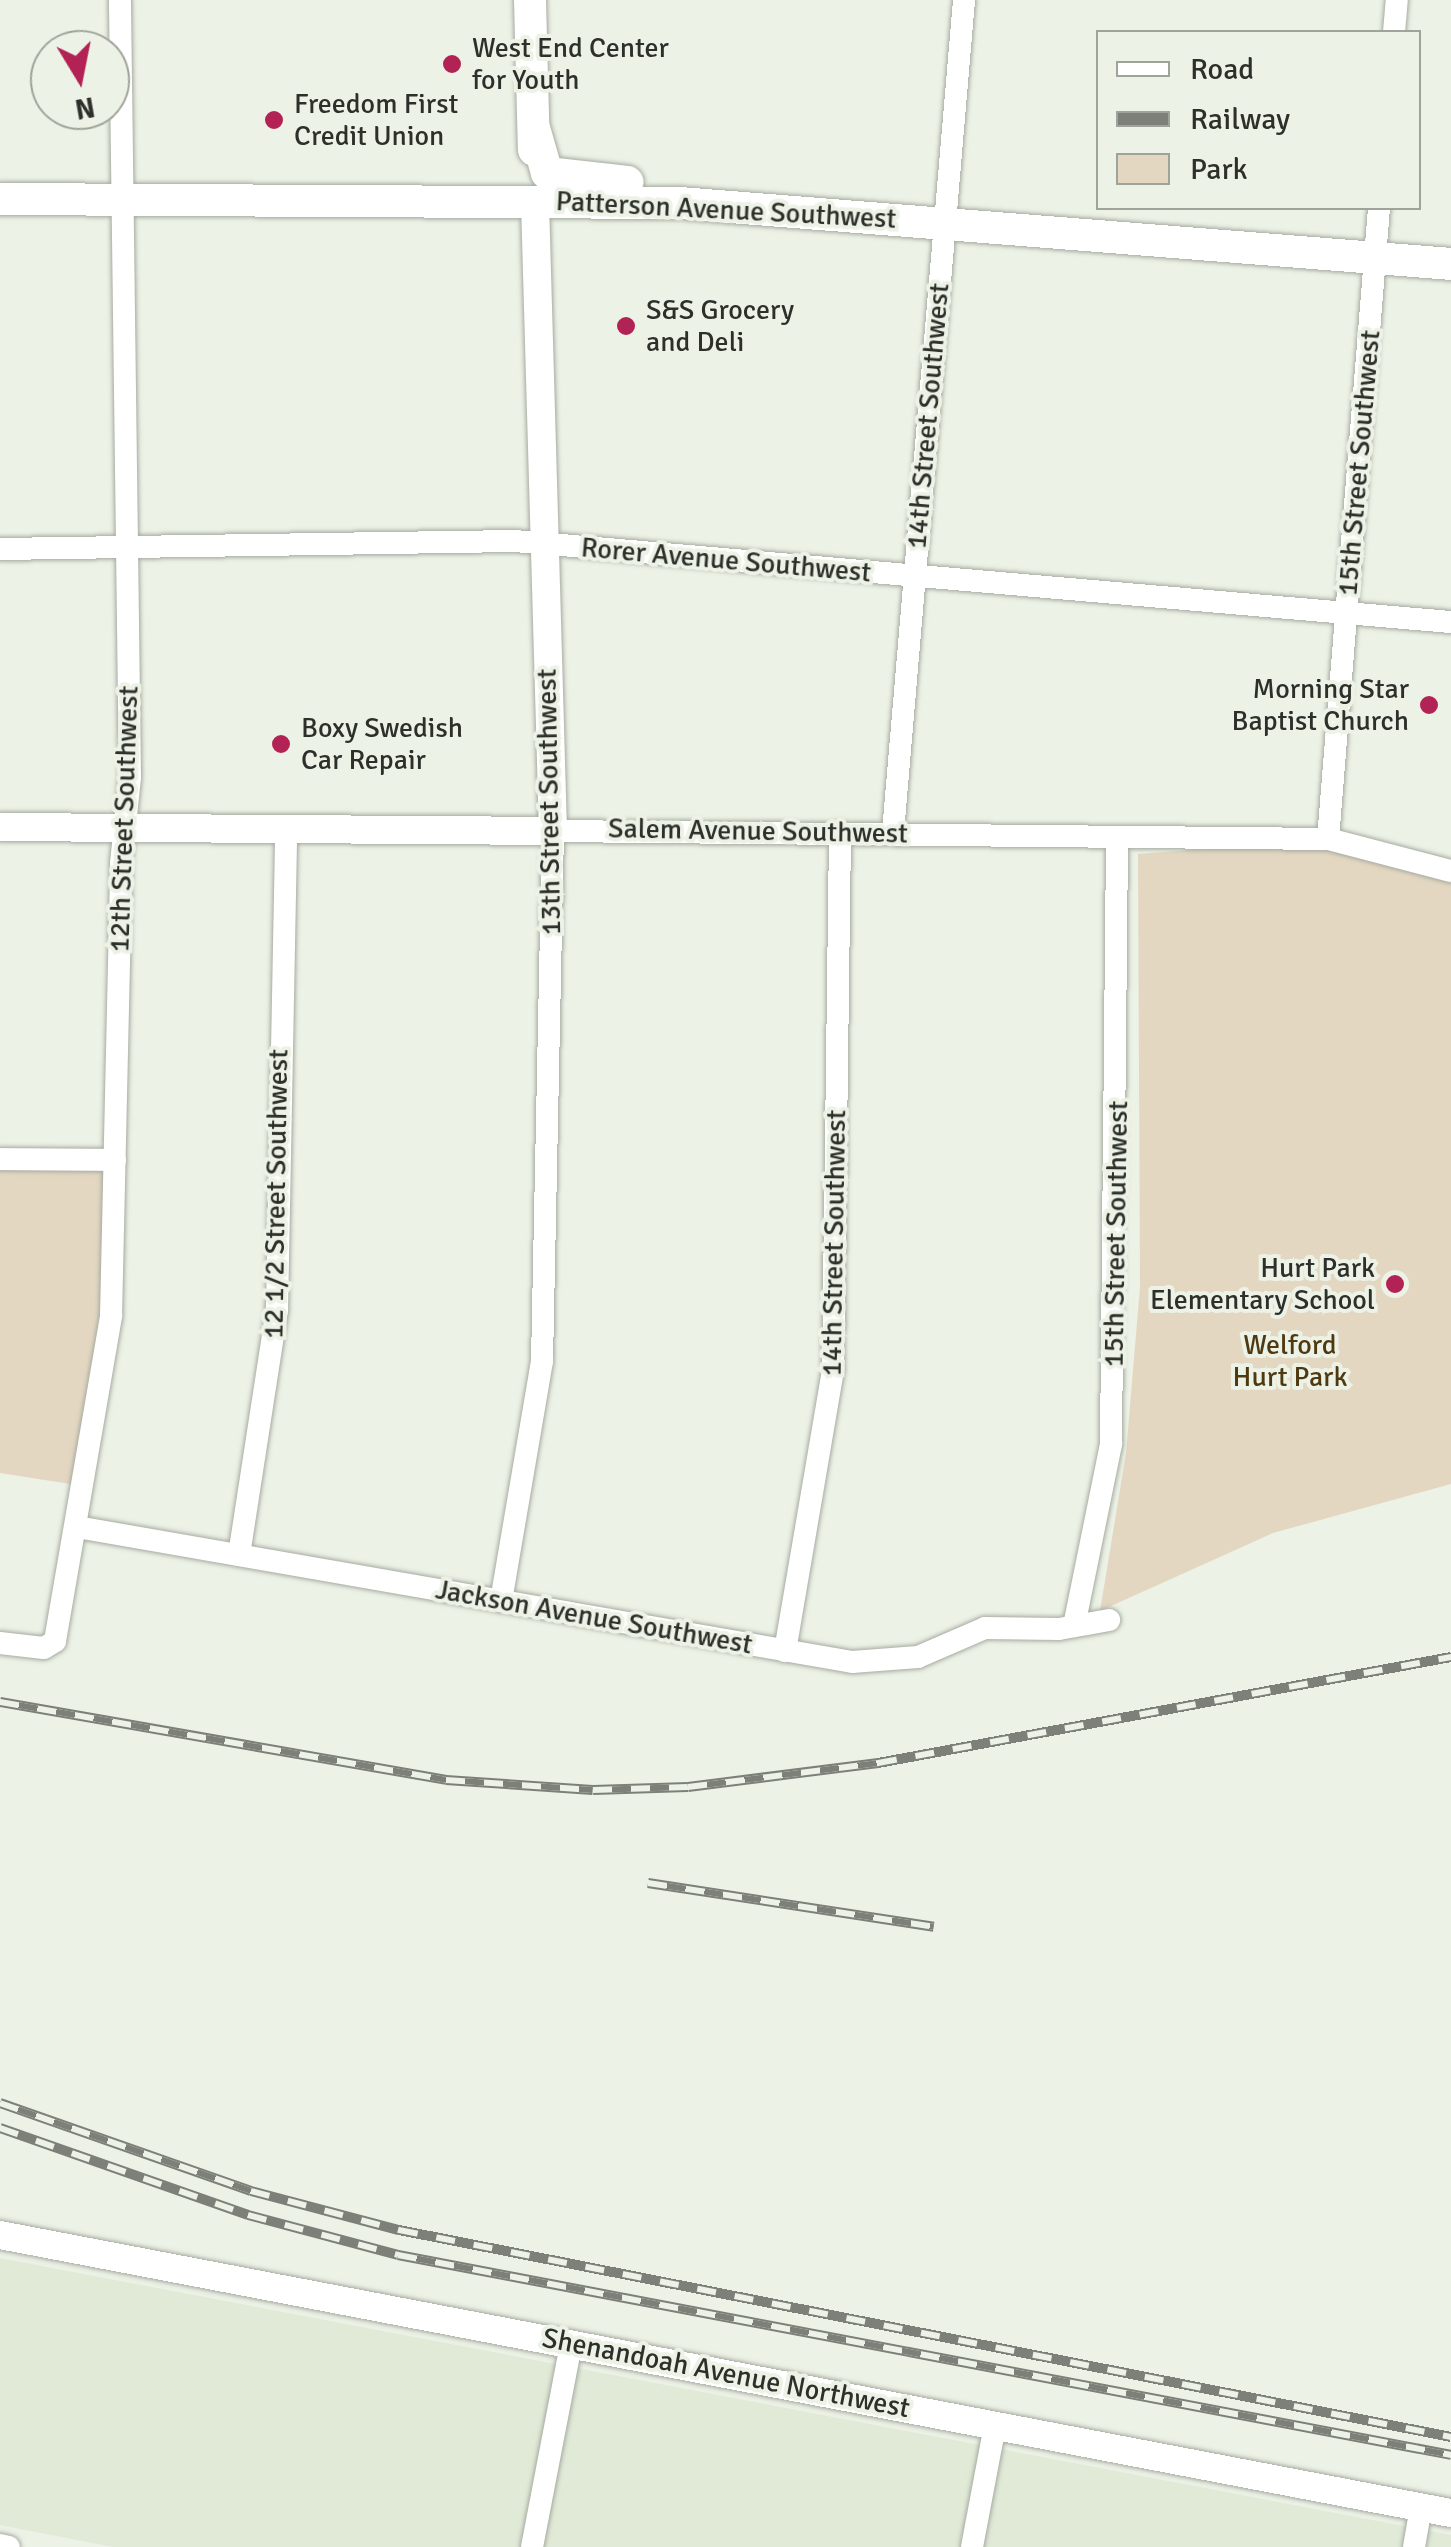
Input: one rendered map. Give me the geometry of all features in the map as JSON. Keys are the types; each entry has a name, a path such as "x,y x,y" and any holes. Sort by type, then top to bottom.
{"main road":[{"name":"13th Street Southwest","path":"530,0 535,202"},
{"path":"534,128 543,167 552,175 665,185 704,204"},
{"name":"Patterson Avenue Southwest","path":"0,199 704,204 1451,264"}],"street":[{"name":"12th Street Southwest","path":"0,1643 44,1648 58,1634 110,1316 129,546 120,0"},
{"name":"14th Street Southwest","path":"893,832 964,0"},
{"path":"1394,30 1397,0"},
{"name":"13th Street Southwest","path":"501,1601 542,1361 553,831 535,202"},
{"name":"15th Street Southwest","path":"1328,839 1380,210"},
{"name":"Rorer Avenue Southwest","path":"0,549 542,543 1451,622"},
{"name":"Salem Avenue Southwest","path":"0,827 893,832 1328,839 1451,871"},
{"name":"12 1/2 Street Southwest","path":"239,1555 277,1310 286,830"},
{"name":"14th Street Southwest","path":"785,1650 832,1369 840,832"},
{"name":"15th Street Southwest","path":"1074,1626 1111,1444 1117,837"},
{"path":"0,1159 115,1160"},
{"name":"Jackson Avenue Southwest","path":"76,1527 785,1650 885,1662 918,1657 985,1628 1074,1626 1109,1620"},
{"name":"Shenandoah Avenue Northwest","path":"0,2235 1451,2513"},
{"path":"532,2547 571,2344"},
{"path":"972,2547 995,2425"},
{"path":"1414,2547 1421,2507"},
{"path":"0,2545 9,2547"}],"shaded area":[{"path":"0,2258 1451,2535 1451,2547 113,2547 0,2525"}],"green space":[{"name":"Welford Hurt Park","path":"1328,839 1451,871 1451,1484 1273,1533 1100,1611 1126,1453 1140,1287 1138,854"},
{"path":"0,1159 115,1160 83,1486 0,1473"}],"railway":[{"path":"0,1702 446,1780 593,1790 688,1787 878,1763 1451,1657"},
{"path":"648,1883 934,1927"},
{"path":"0,2103 251,2191 399,2230 1451,2437"},
{"path":"0,2128 248,2215 398,2255 1451,2455"}],"place":[{"name":"West End Center for Youth","path":"452,64"},
{"name":"Freedom First Credit Union","path":"274,120"},
{"name":"S&S Grocery and Deli","path":"626,326"},
{"name":"Morning Star Baptist Church","path":"1429,705"},
{"name":"Boxy Swedish Car Repair","path":"281,744"},
{"name":"Hurt Park Elementary School","path":"1395,1284"}]}
